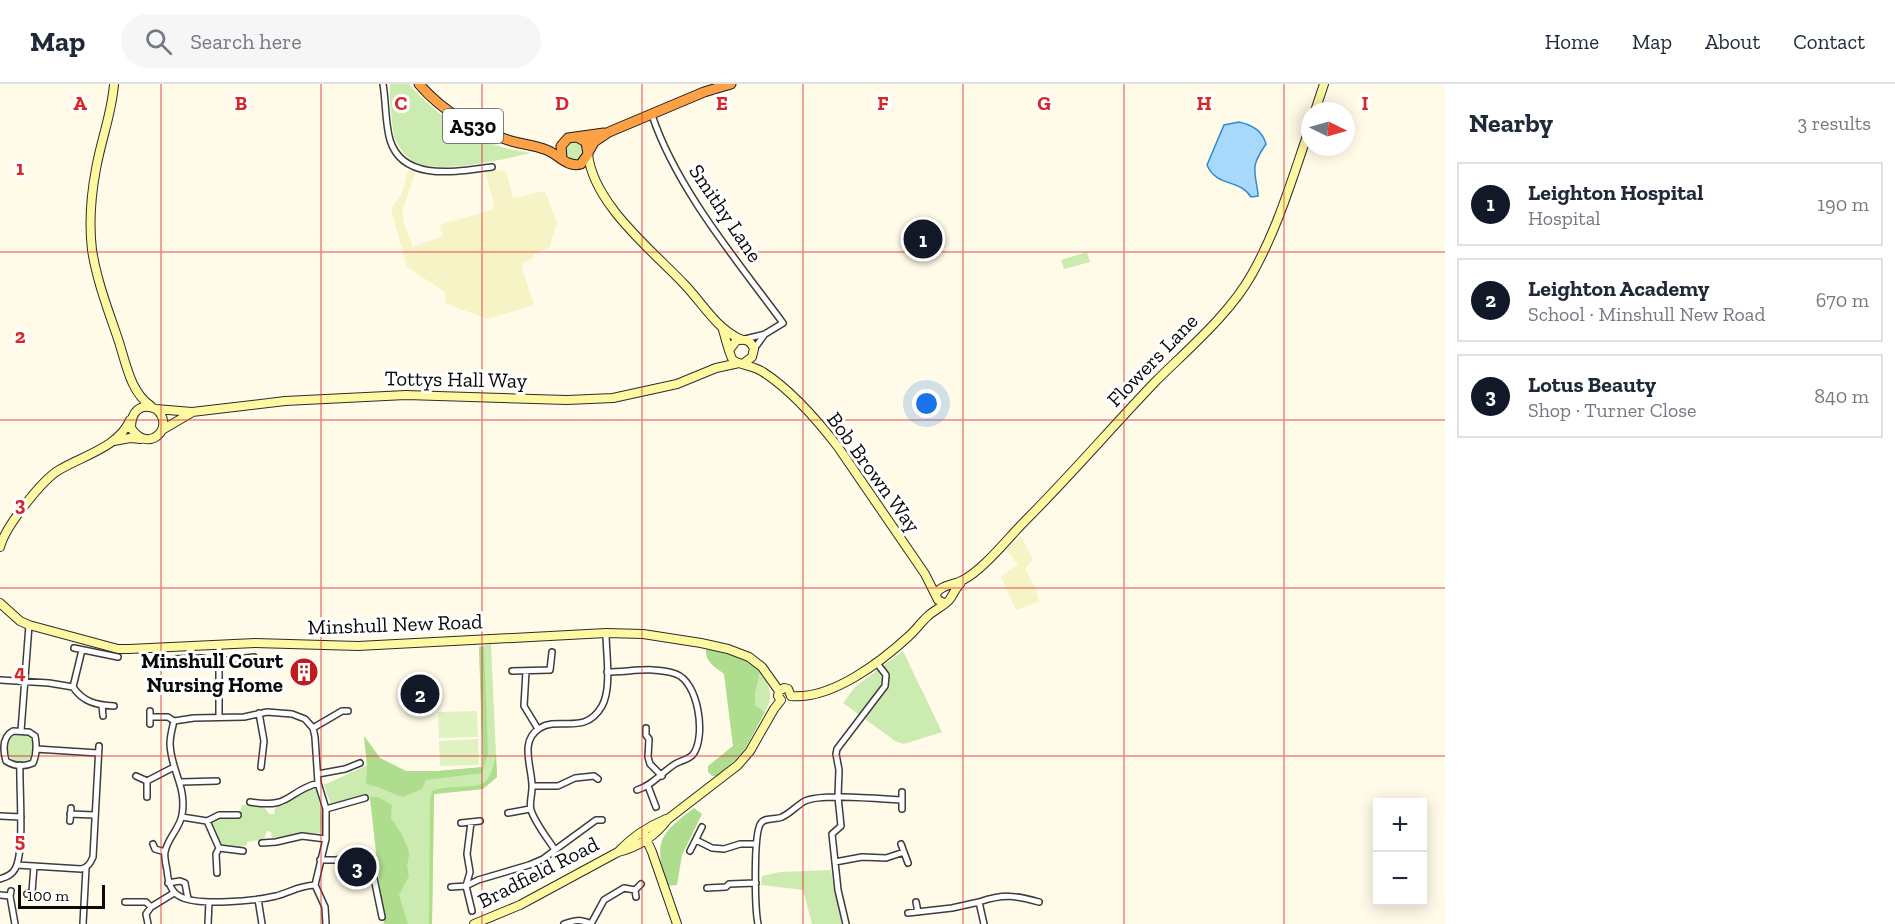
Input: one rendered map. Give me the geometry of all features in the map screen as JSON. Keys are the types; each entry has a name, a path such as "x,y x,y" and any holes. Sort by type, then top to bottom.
{"highway":[{"name":"A530","path":"419,84 450,113 473,126 510,141 547,150 562,158"},
{"path":"609,132 568,138 562,143 560,150 562,158 568,164 575,165 584,162 594,142 609,132 704,92 731,84"},
{"path":"577,137 586,142 588,153"},
{"name":"A530","path":"538,147 562,143"}],"street":[{"path":"113,441 154,438 162,430 163,423 162,416 139,395 132,381 103,293 92,251 92,197 114,84"},
{"path":"383,84 388,136 392,146 403,160 421,169 444,173 492,167"},
{"path":"1318,102 1324,84"},
{"name":"Smithy Lane","path":"652,115 658,133 688,190 734,258 783,323 765,334"},
{"path":"588,153 594,178 610,206 646,247 686,285 723,330 734,361 741,363 749,361 765,334"},
{"name":"Flowers Lane","path":"951,595 963,580 982,565 1048,499 1106,434 1229,306 1251,276 1268,243 1301,154"},
{"path":"575,165 594,178"},
{"path":"723,330 749,342 754,351"},
{"path":"730,350 732,344 742,339 765,334"},
{"name":"Tottys Hall Way","path":"716,368 730,350"},
{"name":"Bob Brown Way","path":"754,351 763,371"},
{"name":"Tottys Hall Way","path":"153,408 192,412 285,401 406,395 567,400 613,398 677,384 716,368 741,363"},
{"name":"Bob Brown Way","path":"741,363 763,371 792,396 824,429 925,574 936,595"},
{"path":"132,381 135,400 130,428 144,439"},
{"path":"1,543 9,527 44,482 57,471 113,441 127,428 132,416 141,407 153,408"},
{"name":"Tottys Hall Way","path":"162,430 192,412"},
{"name":"Bob Brown Way","path":"925,574 943,587"},
{"name":"Flowers Lane","path":"943,587 963,580"},
{"path":"791,696 800,697 831,689 860,675 908,637 929,615 949,600 951,595 949,590 943,587 938,591 929,615"},
{"path":"936,595 939,601 944,603"},
{"name":"Minshull New Road","path":"1,603 20,621 29,625 118,649 219,644 358,646 606,633 643,634 728,650 756,662 779,691"},
{"path":"21,731 29,625"},
{"path":"555,850 531,809 533,786 528,747 532,736 538,729 547,725 580,723 598,712 605,699 606,633"},
{"path":"219,644 219,717"},
{"path":"74,648 118,657"},
{"path":"82,650 74,687 80,697 102,705 114,706"},
{"path":"550,670 552,652"},
{"path":"149,662 201,658 242,661 254,657"},
{"path":"846,924 838,890 832,834 841,826 838,798 839,770 836,754 837,749 885,686 886,675 876,662"},
{"path":"512,671 550,670 557,674"},
{"path":"607,672 654,670 678,674 691,688 700,720 697,747 691,757 675,764 648,786 637,790"},
{"path":"526,671 524,706 538,729"},
{"path":"0,680 74,687"},
{"path":"788,689 791,696 787,701 781,700 778,696 779,691 788,689"},
{"name":"Bradfield Road","path":"474,924 520,906 618,852 627,843 645,835 657,823 668,819 738,765 750,751 781,700"},
{"path":"102,705 103,716"},
{"path":"313,728 344,709"},
{"path":"174,722 188,718 244,717 275,712 292,714 305,719 313,728 318,783 326,809 326,839 315,885 325,907 326,924"},
{"path":"259,713 264,741 261,767"},
{"path":"150,724 150,714 168,717 174,722"},
{"path":"174,722 170,746 174,767 181,782 183,798 182,817 165,852 168,883 174,893 182,898 209,902 258,899 278,895 300,886 315,885"},
{"path":"646,728 650,764 662,776"},
{"path":"13,731 28,732 35,736 36,756 33,763 12,764 6,761 2,747 8,734 13,731"},
{"path":"639,735 646,735"},
{"path":"36,749 98,749 93,857 86,868 83,924"},
{"path":"318,774 345,769 360,763"},
{"path":"0,879 9,876 19,859 20,765"},
{"path":"147,781 174,767"},
{"path":"533,786 558,786 575,778 595,775"},
{"path":"136,776 147,781"},
{"path":"147,781 147,797"},
{"path":"209,781 210,790"},
{"path":"181,782 217,781"},
{"path":"250,802 272,808 318,783"},
{"path":"648,786 656,807"},
{"path":"902,792 902,809"},
{"path":"326,809 365,798"},
{"path":"758,924 756,844 760,824 765,820 778,819 804,801 811,799 902,800"},
{"path":"508,813 531,809"},
{"path":"70,814 94,815"},
{"path":"182,817 207,821 219,815 238,815"},
{"path":"0,816 21,817"},
{"path":"451,887 466,886 543,859 597,818"},
{"path":"207,821 219,848"},
{"path":"461,823 480,821"},
{"path":"471,822 467,854 470,872 466,886 471,911"},
{"path":"690,851 702,827"},
{"path":"269,833 266,842 302,836 326,839"},
{"path":"645,835 677,924"},
{"path":"696,840 712,848 724,849 740,844 756,844"},
{"path":"901,844 908,862"},
{"path":"219,848 243,851"},
{"path":"217,873 216,854 219,848"},
{"path":"153,849 165,852"},
{"path":"835,861 862,857 886,858 904,852"},
{"path":"320,860 336,860 361,855 370,859 382,917"},
{"path":"17,865 86,868"},
{"path":"27,894 32,892 34,866"},
{"path":"168,883 183,881 188,899"},
{"path":"707,888 756,883"},
{"path":"635,890 641,884"},
{"path":"564,924 582,920 591,924 604,900 624,888 635,890"},
{"path":"635,890 636,897"},
{"path":"148,924 146,914 151,907 174,893"},
{"path":"0,895 11,894 15,924"},
{"path":"908,913 952,908 997,896 1023,897 1039,902"},
{"path":"258,899 262,924"},
{"path":"125,902 146,902 151,907"},
{"path":"208,924 209,902"},
{"path":"916,902 918,912"},
{"path":"979,902 984,924"}],"shaded area":[{"path":"408,170 415,173 403,209 403,220 413,247 443,236 439,225 492,210 494,204 485,172 506,170 513,198 545,191 557,223 549,248 533,254 534,258 524,262 522,268 534,305 488,319 446,304 445,292 407,267 391,209 402,193"},
{"path":"1021,536 1033,559 1025,569 1036,589 1039,602 1016,610 1001,577 1018,564 1006,550"}],"green space":[{"path":"390,84 409,84 439,113 486,141 531,153 457,166 428,166 414,161 404,153 395,139"},
{"path":"574,140 583,145 584,155 576,162 566,158 565,145"},
{"path":"1087,252 1090,262 1064,269 1061,260"},
{"path":"491,644 497,777 483,789 434,794 432,924 384,924 370,798 331,805 324,785 367,765 364,736 380,758 406,771 483,767 479,647"},
{"path":"484,646 488,753 482,773 426,780 422,789 403,797 366,784 364,736 380,758 406,771 483,767 479,647"},
{"path":"706,649 742,659 760,672 755,705 765,712 746,747 717,776 712,776 708,772 708,766 733,746 724,674 709,661"},
{"path":"903,651 942,732 904,744 895,741 843,703 855,687"},
{"path":"760,672 770,691 765,712 755,705"},
{"path":"477,711 478,737 439,738 438,712"},
{"path":"21,734 31,738 35,748 31,758 21,762 11,758 7,748 11,738"},
{"path":"478,739 479,765 440,766 439,741"},
{"path":"496,753 497,777 483,789 434,794 432,924 429,924 430,799 432,791 484,783 491,773"},
{"path":"314,787 323,820 321,833 297,833 277,839 272,838 271,832 267,831 264,839 247,842 247,845 236,848 219,844 211,822 224,817 238,818 242,805 261,806 269,814 274,814 275,808"},
{"path":"370,797 378,797 392,805 391,818 408,848 409,876 399,895 408,924 384,924"},
{"path":"694,808 702,814 682,855 677,885 666,886 660,849 662,841 672,826"},
{"path":"831,870 842,924 812,924 803,890 761,885 762,876 780,872"}],"water":[{"path":"1239,122 1256,129 1266,144 1255,166 1258,196 1251,197 1241,188 1216,177 1207,165 1224,125"}],"place":[{"name":"Leighton Hospital","path":"923,239"},
{"name":"Minshull Court Nursing Home","path":"304,672"},
{"name":"Leighton Academy","path":"420,694"},
{"name":"Lotus Beauty","path":"357,867"}]}
